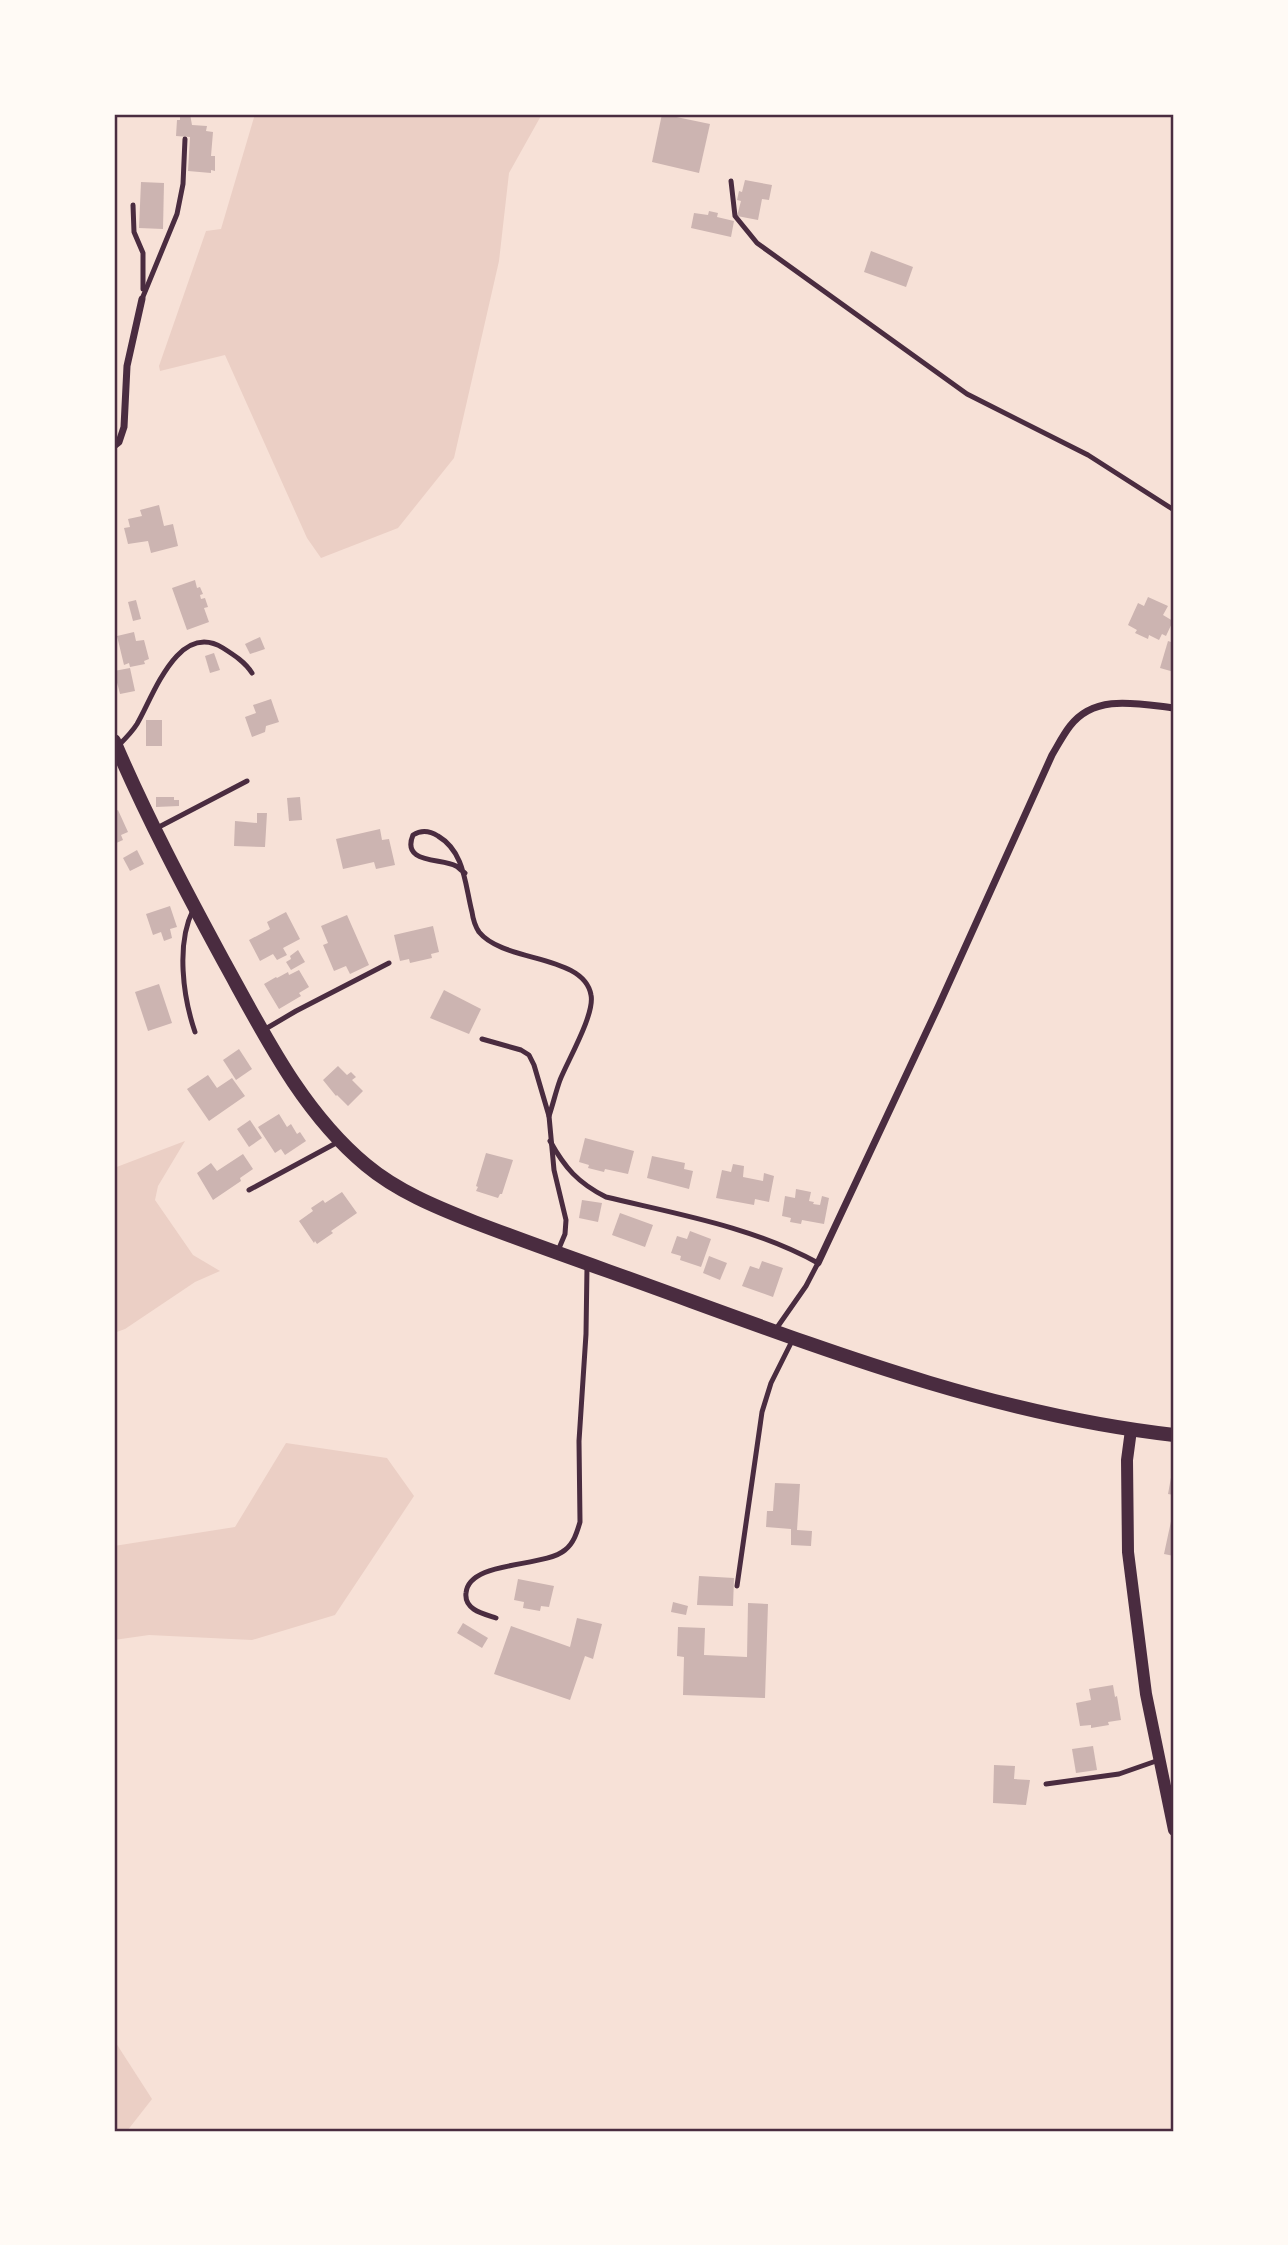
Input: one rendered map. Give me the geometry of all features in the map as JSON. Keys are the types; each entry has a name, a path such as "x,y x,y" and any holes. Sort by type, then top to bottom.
{"main road":[{"path":"115,744 154,829 283,1067 324,1122 366,1166 418,1198 492,1229 897,1373 983,1399 1067,1419 1174,1435"}],"street":[{"path":"114,446 120,442 124,427 127,366 142,299"},
{"path":"818,1263 1052,755 1070,725 1080,715 1106,704 1123,702 1174,708"},
{"path":"1131,1430 1127,1460 1128,1552 1146,1694 1174,1829"}],"lane":[{"path":"142,299 177,214 183,184 185,139"},
{"path":"731,181 734,216 757,243 796,272 967,394 1088,455 1174,510"},
{"path":"133,205 134,232 143,253 142,299"},
{"path":"115,744 136,727 168,666 183,649 195,643 216,644 243,662 252,673"},
{"path":"154,829 247,781"},
{"path":"465,873 456,866 428,860 413,852 413,835 419,831 434,834 443,839 456,854 465,873 468,898 479,932 500,947 563,967 587,982 592,997 588,1016 561,1079 549,1116"},
{"path":"195,907 185,931 183,946 189,1010 195,1032"},
{"path":"262,1031 389,963"},
{"path":"482,1039 521,1050 529,1055 549,1116 554,1170 566,1220 565,1234 557,1253"},
{"path":"249,1190 341,1141"},
{"path":"550,1141 563,1164 573,1175 606,1197 723,1226 790,1249 818,1263 806,1286 774,1331"},
{"path":"496,1618 471,1607 466,1598 468,1583 476,1576 489,1571 550,1559 572,1542 580,1522 579,1441 586,1334 587,1263"},
{"path":"737,1586 762,1412 771,1383 793,1338"},
{"path":"1046,1784 1119,1773 1159,1760"}],"shaded area":[{"path":"255,114 542,114 509,173 499,261 454,458 398,528 321,558 307,538 225,355 160,371 159,366 206,231 221,229"},
{"path":"185,1141 158,1186 155,1200 193,1255 220,1271 195,1282 125,1329 114,1333 114,1168"},
{"path":"286,1443 387,1458 414,1496 335,1615 252,1640 149,1635 114,1640 114,1546 235,1527"},
{"path":"114,2040 152,2099 127,2131 114,2131"}],"building":[{"path":"180,114 190,114 192,125 207,126 206,131 213,132 211,156 215,156 215,171 188,171 190,137 176,136"},
{"path":"662,114 710,124 699,173 652,162"},
{"path":"745,180 772,185 769,200 762,199 758,220 737,216 741,201 737,200 739,191 742,192"},
{"path":"141,182 164,183 163,229 139,228"},
{"path":"709,211 718,213 717,217 734,221 731,237 691,228 694,213 708,215"},
{"path":"871,251 913,267 906,287 864,272"},
{"path":"159,505 164,526 173,524 178,546 151,553 148,541 128,544 124,528 130,527 128,519 142,516 140,510"},
{"path":"195,580 197,588 200,587 203,594 200,595 201,599 205,598 208,607 204,608 209,622 187,630 172,588"},
{"path":"1148,597 1168,606 1163,615 1173,621 1166,636 1162,634 1159,640 1149,635 1148,639 1135,633 1137,630 1128,625 1138,603 1144,606"},
{"path":"136,600 141,619 133,621 128,602"},
{"path":"134,632 136,641 144,640 149,659 144,661 145,664 130,667 129,663 124,665 117,636"},
{"path":"260,637 265,649 250,654 245,644"},
{"path":"1168,641 1174,643 1174,672 1160,668"},
{"path":"214,653 220,670 210,673 205,656"},
{"path":"130,668 135,691 120,694 114,671"},
{"path":"271,699 279,722 266,726 265,732 252,737 245,717 256,713 253,705"},
{"path":"146,720 162,720 162,746 146,746"},
{"path":"156,797 174,797 174,800 179,800 179,806 156,807"},
{"path":"300,797 302,820 289,821 287,798"},
{"path":"118,810 128,832 121,835 123,840 114,844 114,812"},
{"path":"257,813 267,813 265,847 234,846 235,821 257,823"},
{"path":"380,829 382,840 389,839 395,865 376,869 374,862 343,869 336,839"},
{"path":"137,850 144,864 130,871 123,858"},
{"path":"170,906 177,927 170,929 172,938 164,941 161,932 153,935 146,914"},
{"path":"286,912 300,939 283,948 287,955 277,960 273,954 260,961 249,940 270,929 267,922"},
{"path":"347,915 369,965 350,974 346,966 334,971 323,945 328,943 321,926"},
{"path":"433,926 439,952 431,954 432,958 410,963 409,959 400,961 394,935"},
{"path":"298,950 305,962 291,970 286,962"},
{"path":"299,970 309,987 299,993 301,996 279,1009 264,984 288,972 289,975"},
{"path":"159,984 172,1023 148,1031 135,992"},
{"path":"444,990 481,1009 469,1034 430,1018"},
{"path":"239,1049 252,1069 236,1080 223,1060"},
{"path":"338,1066 347,1075 351,1072 356,1077 352,1080 363,1091 348,1106 323,1080"},
{"path":"208,1075 217,1088 232,1078 245,1096 209,1121 187,1089"},
{"path":"279,1114 287,1127 291,1124 297,1134 300,1132 306,1141 285,1155 281,1149 275,1153 258,1127"},
{"path":"250,1120 262,1138 249,1147 237,1129"},
{"path":"585,1138 634,1151 628,1174 605,1169 604,1172 588,1168 589,1165 579,1162"},
{"path":"486,1153 513,1160 502,1194 498,1198 476,1191"},
{"path":"243,1154 253,1169 240,1178 241,1181 213,1200 197,1173 211,1163 217,1171"},
{"path":"652,1156 685,1163 684,1169 693,1171 689,1189 647,1178"},
{"path":"733,1164 744,1166 743,1177 763,1181 764,1173 774,1176 769,1202 755,1199 754,1205 716,1198 722,1170 731,1172"},
{"path":"796,1189 811,1192 809,1201 814,1202 813,1204 820,1205 822,1196 829,1198 824,1224 802,1220 801,1224 790,1222 791,1218 782,1216 785,1196 795,1198"},
{"path":"342,1192 357,1213 331,1231 333,1233 317,1244 315,1241 314,1243 299,1221 313,1211 311,1208"},
{"path":"582,1200 602,1203 598,1222 579,1218"},
{"path":"620,1213 653,1225 645,1247 612,1235"},
{"path":"690,1231 711,1239 701,1267 680,1260 681,1256 671,1253 677,1236 687,1239"},
{"path":"709,1256 727,1263 720,1280 703,1273"},
{"path":"762,1261 783,1268 773,1297 742,1286 750,1266 759,1269"},
{"path":"1172,1472 1174,1473 1174,1495 1168,1494"},
{"path":"775,1483 800,1484 797,1530 812,1531 811,1546 791,1545 791,1529 766,1527 767,1511 773,1511"},
{"path":"1174,1512 1174,1556 1164,1554"},
{"path":"699,1576 734,1578 733,1606 697,1605"},
{"path":"518,1579 554,1586 549,1607 541,1606 540,1611 523,1608 524,1602 514,1600"},
{"path":"673,1602 688,1606 686,1615 671,1612"},
{"path":"748,1603 768,1604 765,1698 683,1695 684,1657 677,1656 678,1627 705,1628 704,1655 747,1657"},
{"path":"577,1618 602,1624 593,1659 585,1656 570,1700 494,1674 511,1626 570,1647"},
{"path":"463,1623 488,1638 482,1648 457,1633"},
{"path":"1113,1685 1121,1720 1091,1728 1091,1725 1080,1726 1076,1703 1091,1700 1089,1689"},
{"path":"1093,1746 1097,1770 1076,1773 1072,1749"},
{"path":"994,1765 1015,1766 1014,1779 1030,1780 1026,1805 993,1803"}]}
